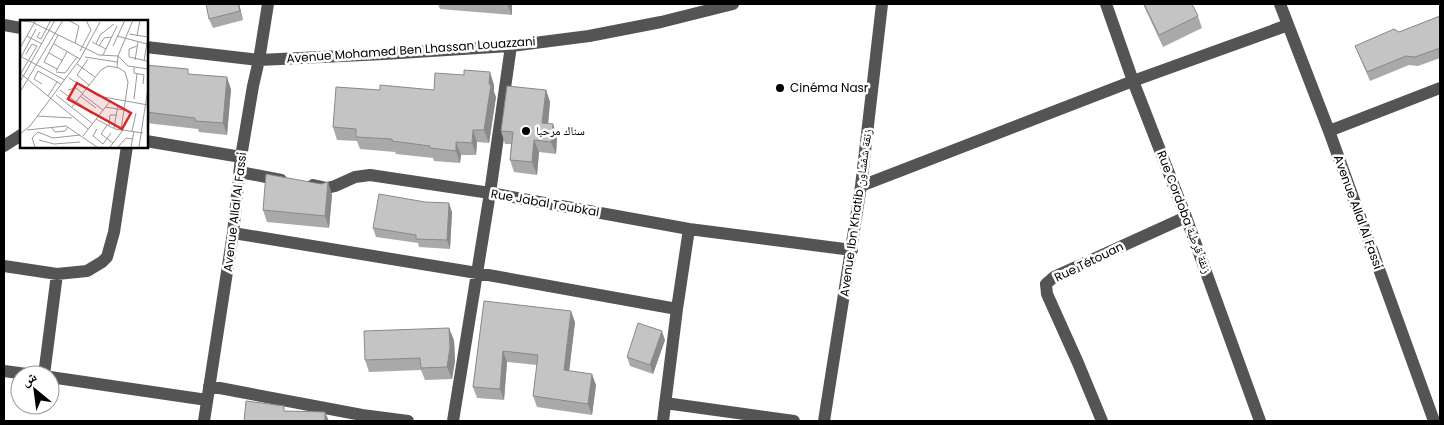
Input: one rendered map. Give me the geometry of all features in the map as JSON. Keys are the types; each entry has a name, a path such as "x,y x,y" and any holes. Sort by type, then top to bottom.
{"street":[{"name":"Avenue Allal Al Fassi","path":"204,421 234,233 241,157 268,4"},
{"name":"Avenue Mohamed Ben Lhassan Louazzani","path":"148,47 259,60 511,46 589,36 661,22 733,4"},
{"name":"Avenue Ibn Khatib زنقة شفشاون","path":"824,421 861,186 882,4"},
{"name":"Rue Cordoba زنقة قرطبة","path":"1106,4 1260,421"},
{"name":"Avenue Allal Al Fassi","path":"1280,4 1329,131 1434,421"},
{"path":"861,186 1133,80 1288,24"},
{"path":"4,25 20,28"},
{"path":"453,421 478,273 511,46"},
{"path":"1329,131 1440,88"},
{"path":"4,146 20,136"},
{"path":"148,142 241,157"},
{"path":"4,266 57,274 87,271 102,262 110,250 114,232 127,148"},
{"name":"Rue Jabal Toubkal","path":"240,172 327,188 355,177 370,175 490,193 689,229 852,250"},
{"name":"Rue Tétouan","path":"1102,421 1047,294 1046,284 1054,277 1186,217"},
{"path":"663,421 689,229"},
{"path":"234,233 478,273 677,310"},
{"path":"45,365 57,274"},
{"path":"60,378 207,400"},
{"path":"209,386 361,418 408,421"},
{"path":"665,403 794,421"}],"building":[{"path":"206,4 238,4 240,11 209,19"},
{"path":"1144,4 1192,4 1198,16 1159,35"},
{"path":"1440,16 1440,48 1415,57 1406,56 1367,72 1355,46 1394,29 1399,32"},
{"path":"148,65 188,69 188,74 227,77 223,123 195,121 195,118 148,112"},
{"path":"464,70 490,72 489,84 491,85 484,130 473,130 472,143 456,142 456,151 392,141 392,139 356,137 356,129 333,127 336,87 380,90 380,85 434,90 435,73 464,75"},
{"path":"507,86 546,90 542,123 553,124 551,142 534,140 532,162 510,160 513,132 501,131"},
{"path":"266,174 321,184 328,182 325,216 263,210"},
{"path":"379,194 425,202 449,203 447,240 416,239 416,235 373,228"},
{"path":"484,301 571,311 564,370 592,374 588,404 533,396 538,355 503,351 500,389 473,387"},
{"path":"638,323 662,331 650,365 627,357"},
{"path":"449,328 450,348 447,367 421,368 420,358 365,360 364,331"},
{"path":"246,401 284,406 284,411 325,412 325,421 244,421"}],"place":[{"name":"Cinéma Nasr","path":"780,88"},
{"name":"سناك مرحبا","path":"526,131"}]}
